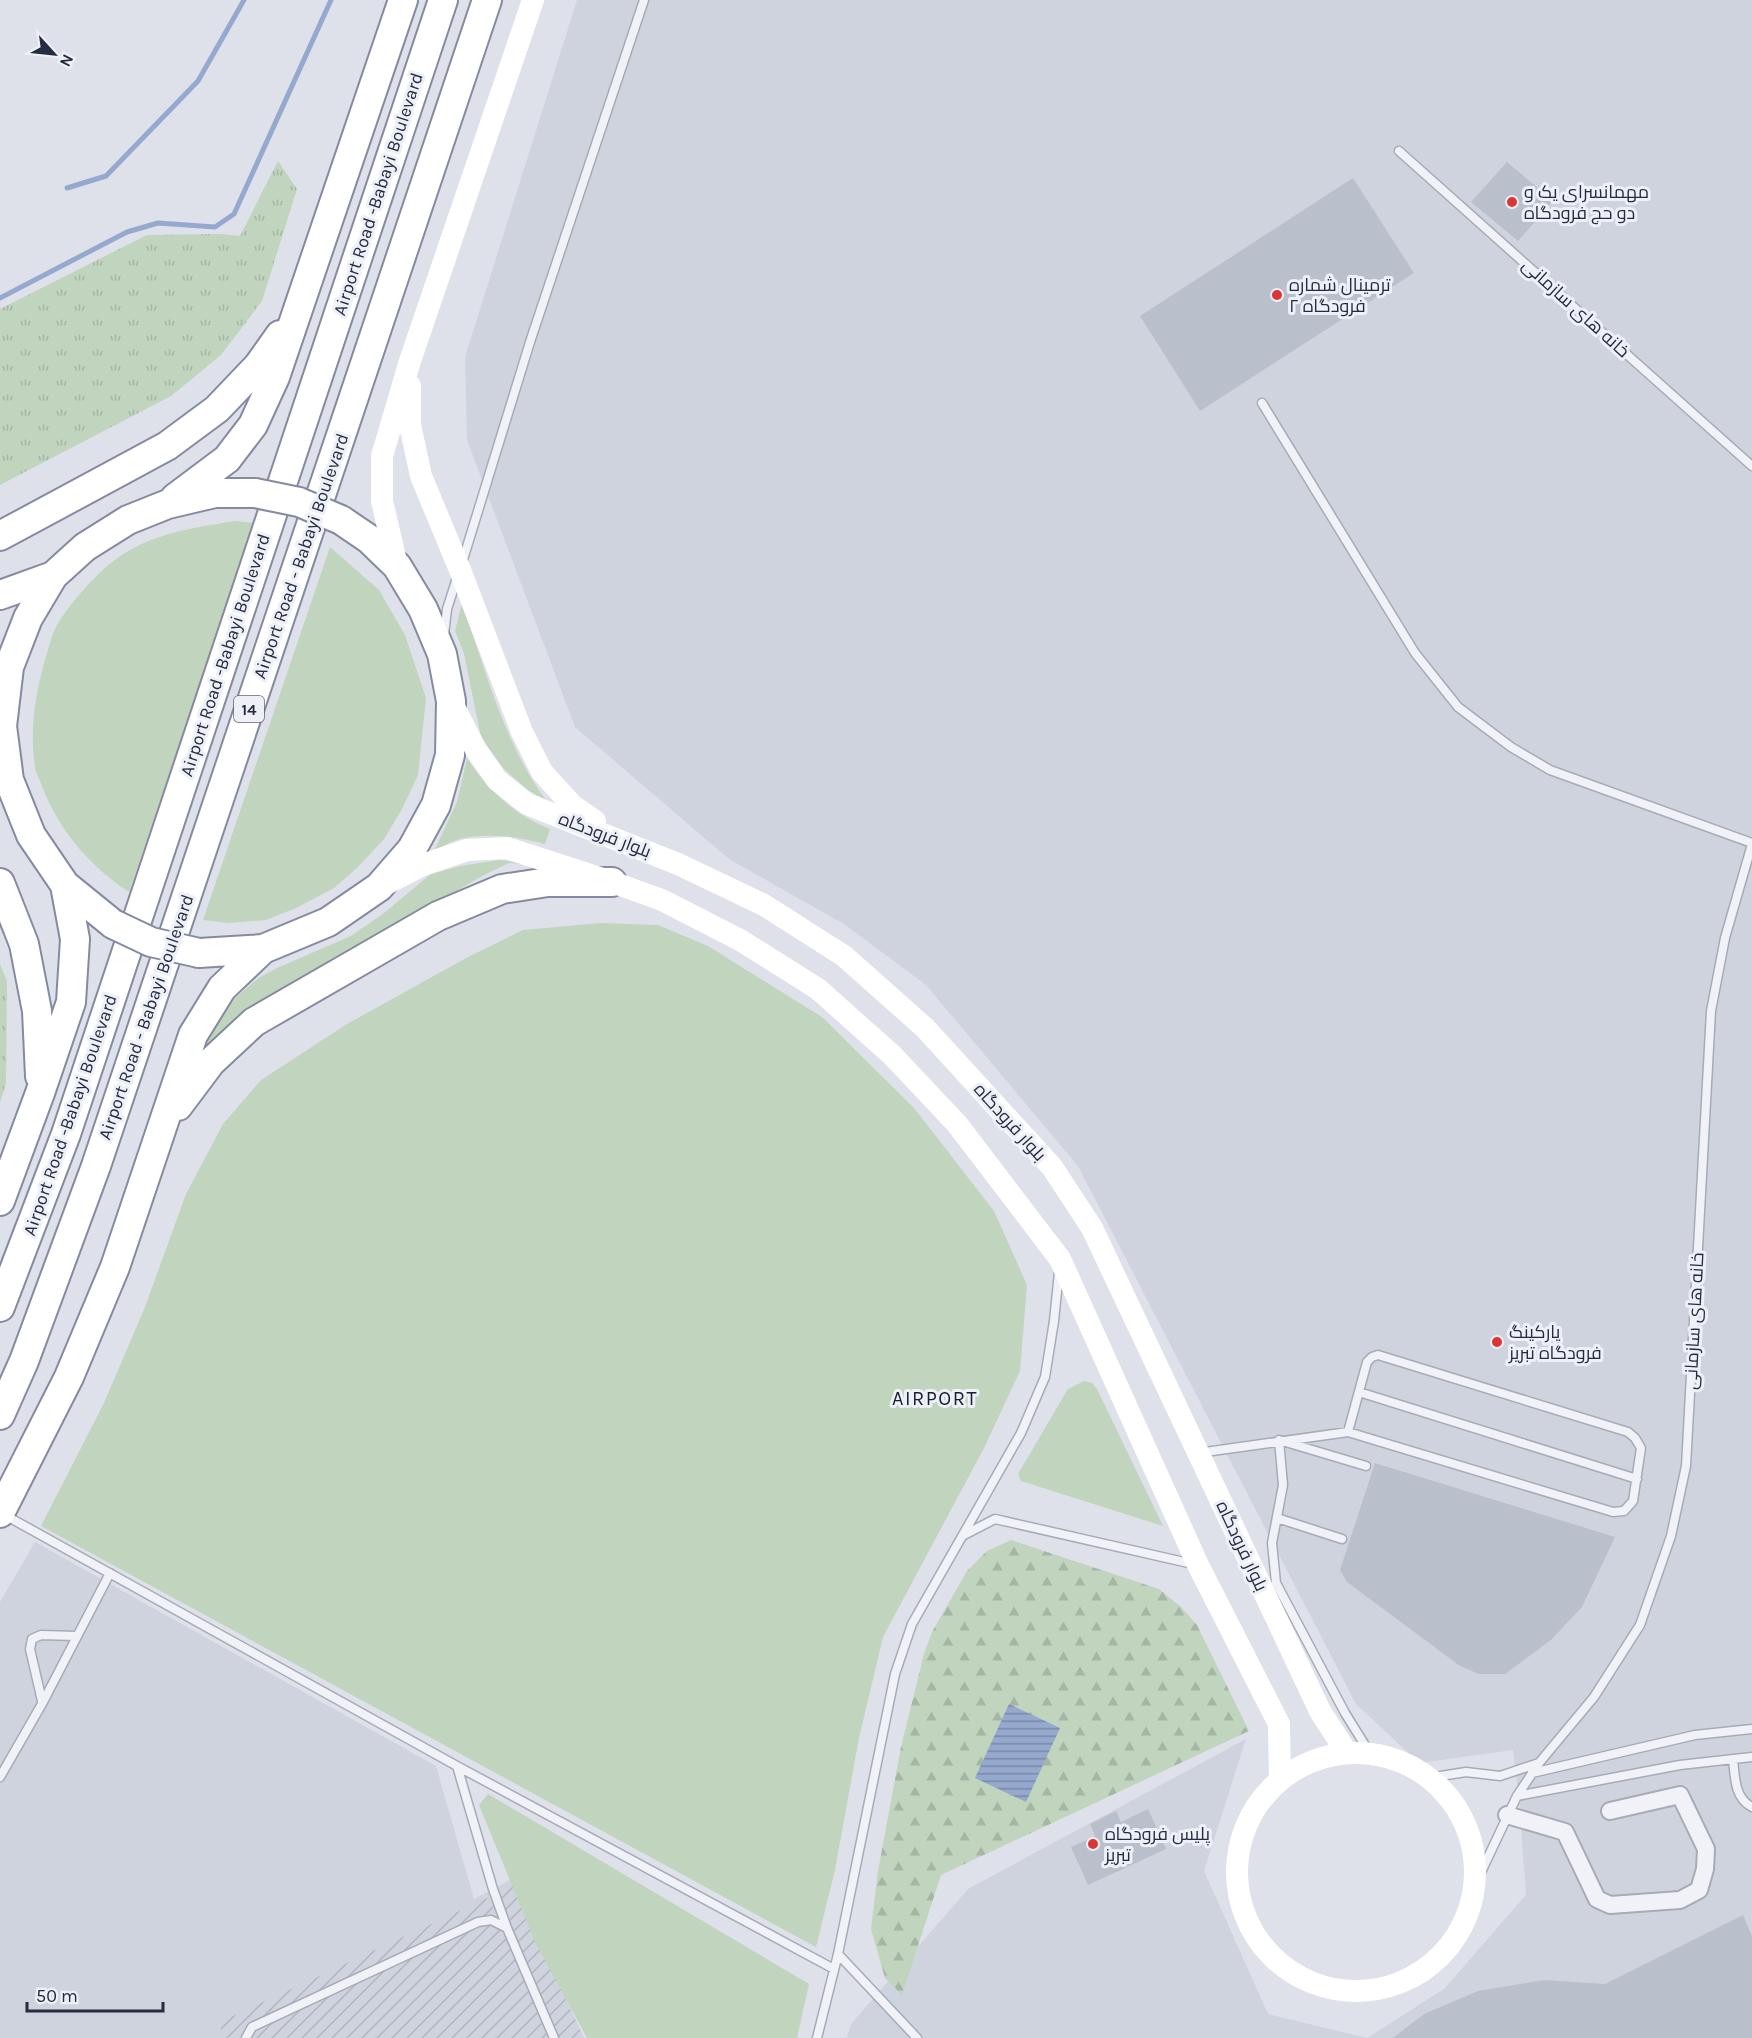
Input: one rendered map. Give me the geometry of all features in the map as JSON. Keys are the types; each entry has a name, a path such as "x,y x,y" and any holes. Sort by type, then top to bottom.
{"highway":[{"path":"168,504 227,459 253,425 275,377 403,0"},
{"name":"Airport Road -Babayi Boulevard","path":"0,1307 66,1134 443,0"},
{"name":"Airport Road - Babayi Boulevard","path":"0,1415 24,1361 100,1155 487,0"},
{"path":"0,536 167,446 218,409 258,366 297,312"},
{"path":"215,493 255,493 299,502 341,520 369,539 397,566 423,609 441,654 451,701 450,755 436,805 412,849 380,887 328,922 263,949 199,952 151,942 113,924 65,885 31,834 9,780 1,724 9,667 28,618 53,576 85,547 128,520 168,504 215,493"},
{"path":"0,595 53,576"},
{"path":"163,1127 211,1062 254,1022 438,916 502,890 548,882 612,882"},
{"path":"0,883 24,944 35,1000 40,1094"},
{"path":"0,1201 40,1094 70,1002 75,939 65,885"},
{"path":"0,1512 74,1366 115,1267 194,1035 222,988 263,949"}],"street":[{"path":"397,566 382,501 382,456 410,361 533,0"},
{"path":"410,361 411,425 421,476 522,732 542,772 572,806 631,845"},
{"name":"بلوار فرودگاه","path":"451,701 476,750 497,780 527,804 678,864 764,905 844,956 925,1028 1052,1167 1092,1228 1320,1711 1347,1753"},
{"path":"380,887 423,865 467,850 507,848 612,882 662,900 740,940 818,989 892,1055 957,1124 1060,1259 1198,1565 1279,1724 1280,1780"},
{"path":"1347,1753 1371,1755 1382,1755 1415,1768 1443,1790 1463,1818 1474,1852 1474,1887 1463,1924 1441,1956 1410,1979 1373,1991 1334,1990 1298,1977 1268,1953 1246,1921 1237,1883 1240,1845 1255,1809 1280,1780 1312,1761 1347,1753"},
{"path":"1507,1815 1565,1832 1597,1899 1603,1903 1610,1905 1680,1900 1699,1890 1705,1869 1706,1849 1680,1795 1610,1810"}],"lane":[{"path":"441,654 447,609 530,342 644,0"},
{"name":"خانه های سازمانی","path":"1399,151 1752,466"},
{"path":"1262,403 1415,653 1458,707 1511,747 1550,770 1752,843"},
{"name":"خانه های سازمانی","path":"1474,1887 1517,1796 1539,1763 1594,1697 1640,1625 1671,1536 1686,1466 1711,1011 1725,938 1752,843"},
{"path":"817,2038 838,1954 895,1674 912,1624 1021,1433 1045,1377 1054,1322 1060,1259"},
{"path":"1198,1453 1348,1432 1613,1512 1624,1511 1633,1501 1641,1448 1628,1432 1378,1355 1372,1356 1367,1362 1348,1432"},
{"path":"1359,1392 1637,1479"},
{"path":"1279,1440 1365,1466"},
{"path":"1279,1440 1283,1485 1272,1544 1276,1583 1345,1713 1371,1755"},
{"path":"0,1512 457,1766 834,1969"},
{"path":"963,1535 995,1518 1198,1565"},
{"path":"1277,1518 1342,1539"},
{"path":"0,1777 110,1573"},
{"path":"42,1702 30,1649 32,1639 41,1635 76,1636"},
{"path":"1532,1773 1695,1735 1752,1729"},
{"path":"1517,1796 1680,1765 1752,1756"},
{"path":"1733,1759 1736,1788 1745,1804 1752,1808"},
{"path":"1428,1778 1466,1772 1500,1776 1539,1763"},
{"path":"457,1766 493,1889 507,1928 554,2038"},
{"path":"246,2038 252,2027 478,1922 491,1920 507,1928"},
{"path":"838,1954 918,2038"}],"shaded area":[{"path":"577,0 1752,0 1752,2038 1367,2038 1444,1989 1526,1895 1513,1750 1419,1763 1356,1704 1078,1166 926,985 844,924 729,859 575,727 467,440 465,357"},
{"path":"35,1542 436,1766 474,1899 510,1880 584,2038 0,2038 0,1602"},
{"path":"1246,1739 1204,1871 1268,2014 1367,2038 847,2038 851,2024 968,1889"},
{"path":"513,1886 584,2038 225,2038 218,2023"}],"green space":[{"path":"278,161 297,189 262,301 221,355 171,396 0,485 0,309 147,235 240,236"},
{"path":"235,521 255,523 129,892 89,860 78,847 50,805 36,772 33,723 44,664 53,634 60,621 80,593 111,563 139,545 154,539 186,530"},
{"path":"330,547 379,590 405,635 426,698 418,775 402,809 384,839 334,888 296,908 266,920 228,923 203,920"},
{"path":"462,603 507,730 518,755 546,800 528,790 504,769 481,737 464,654 455,631"},
{"path":"467,758 502,800 513,809 550,829 545,844 513,837 481,836 457,840 434,851 457,802"},
{"path":"499,860 528,864 509,863 484,875 272,996 206,1047 209,1037 236,997 260,977 351,936 384,913 431,874"},
{"path":"601,923 658,925 708,946 822,1017 914,1108 994,1211 1027,1285 1020,1371 984,1448 883,1637 859,1738 835,1870 816,1947 41,1526 104,1403 145,1307 186,1194 223,1124 261,1080 347,1024 468,957 523,930"},
{"path":"0,964 7,981 6,1083 0,1103"},
{"path":"1084,1381 1092,1383 1097,1389 1163,1526 1021,1481 1018,1474 1068,1389"},
{"path":"1011,1540 1159,1589 1181,1607 1197,1625 1249,1731 941,1875 902,1995 885,1978 871,1929 878,1871 901,1747 924,1654 932,1632 967,1571 987,1551"},
{"path":"488,1794 809,1984 797,2038 587,2038 536,1944 479,1805"}],"water":[{"path":"1009,1704 1060,1728 1026,1802 975,1778"}],"building":[{"name":"مهمانسرای یک و دو حج فرودگاه","path":"1507,162 1553,201 1518,241 1471,202"},
{"name":"ترمينال شماره ۲ فرودگاه","path":"1353,178 1414,273 1200,411 1140,316"},
{"path":"1375,1463 1615,1537 1582,1607 1551,1640 1505,1674 1479,1674 1460,1666 1347,1582 1340,1570"},
{"path":"1148,1809 1166,1849 1088,1885 1071,1847 1095,1836 1090,1824 1116,1811 1121,1822"},
{"path":"1743,1915 1752,1936 1752,2038 1393,2038 1424,2014 1478,1991 1545,1980 1605,1984"}],"waterway":[{"path":"67,188 106,176 198,81 244,0"},
{"path":"0,298 127,232 158,223 215,227 234,214 331,0"}],"place":[{"name":"مهمانسرای یک و دو حج فرودگاه","path":"1512,202"},
{"name":"ترمينال شماره ۲ فرودگاه","path":"1277,295"},
{"name":"پارکینگ فرودگاه تبریز","path":"1497,1342"},
{"name":"پلیس فرودگاه تبریز","path":"1093,1844"}],"district":[{"name":"AIRPORT","path":"935,1398"}]}
